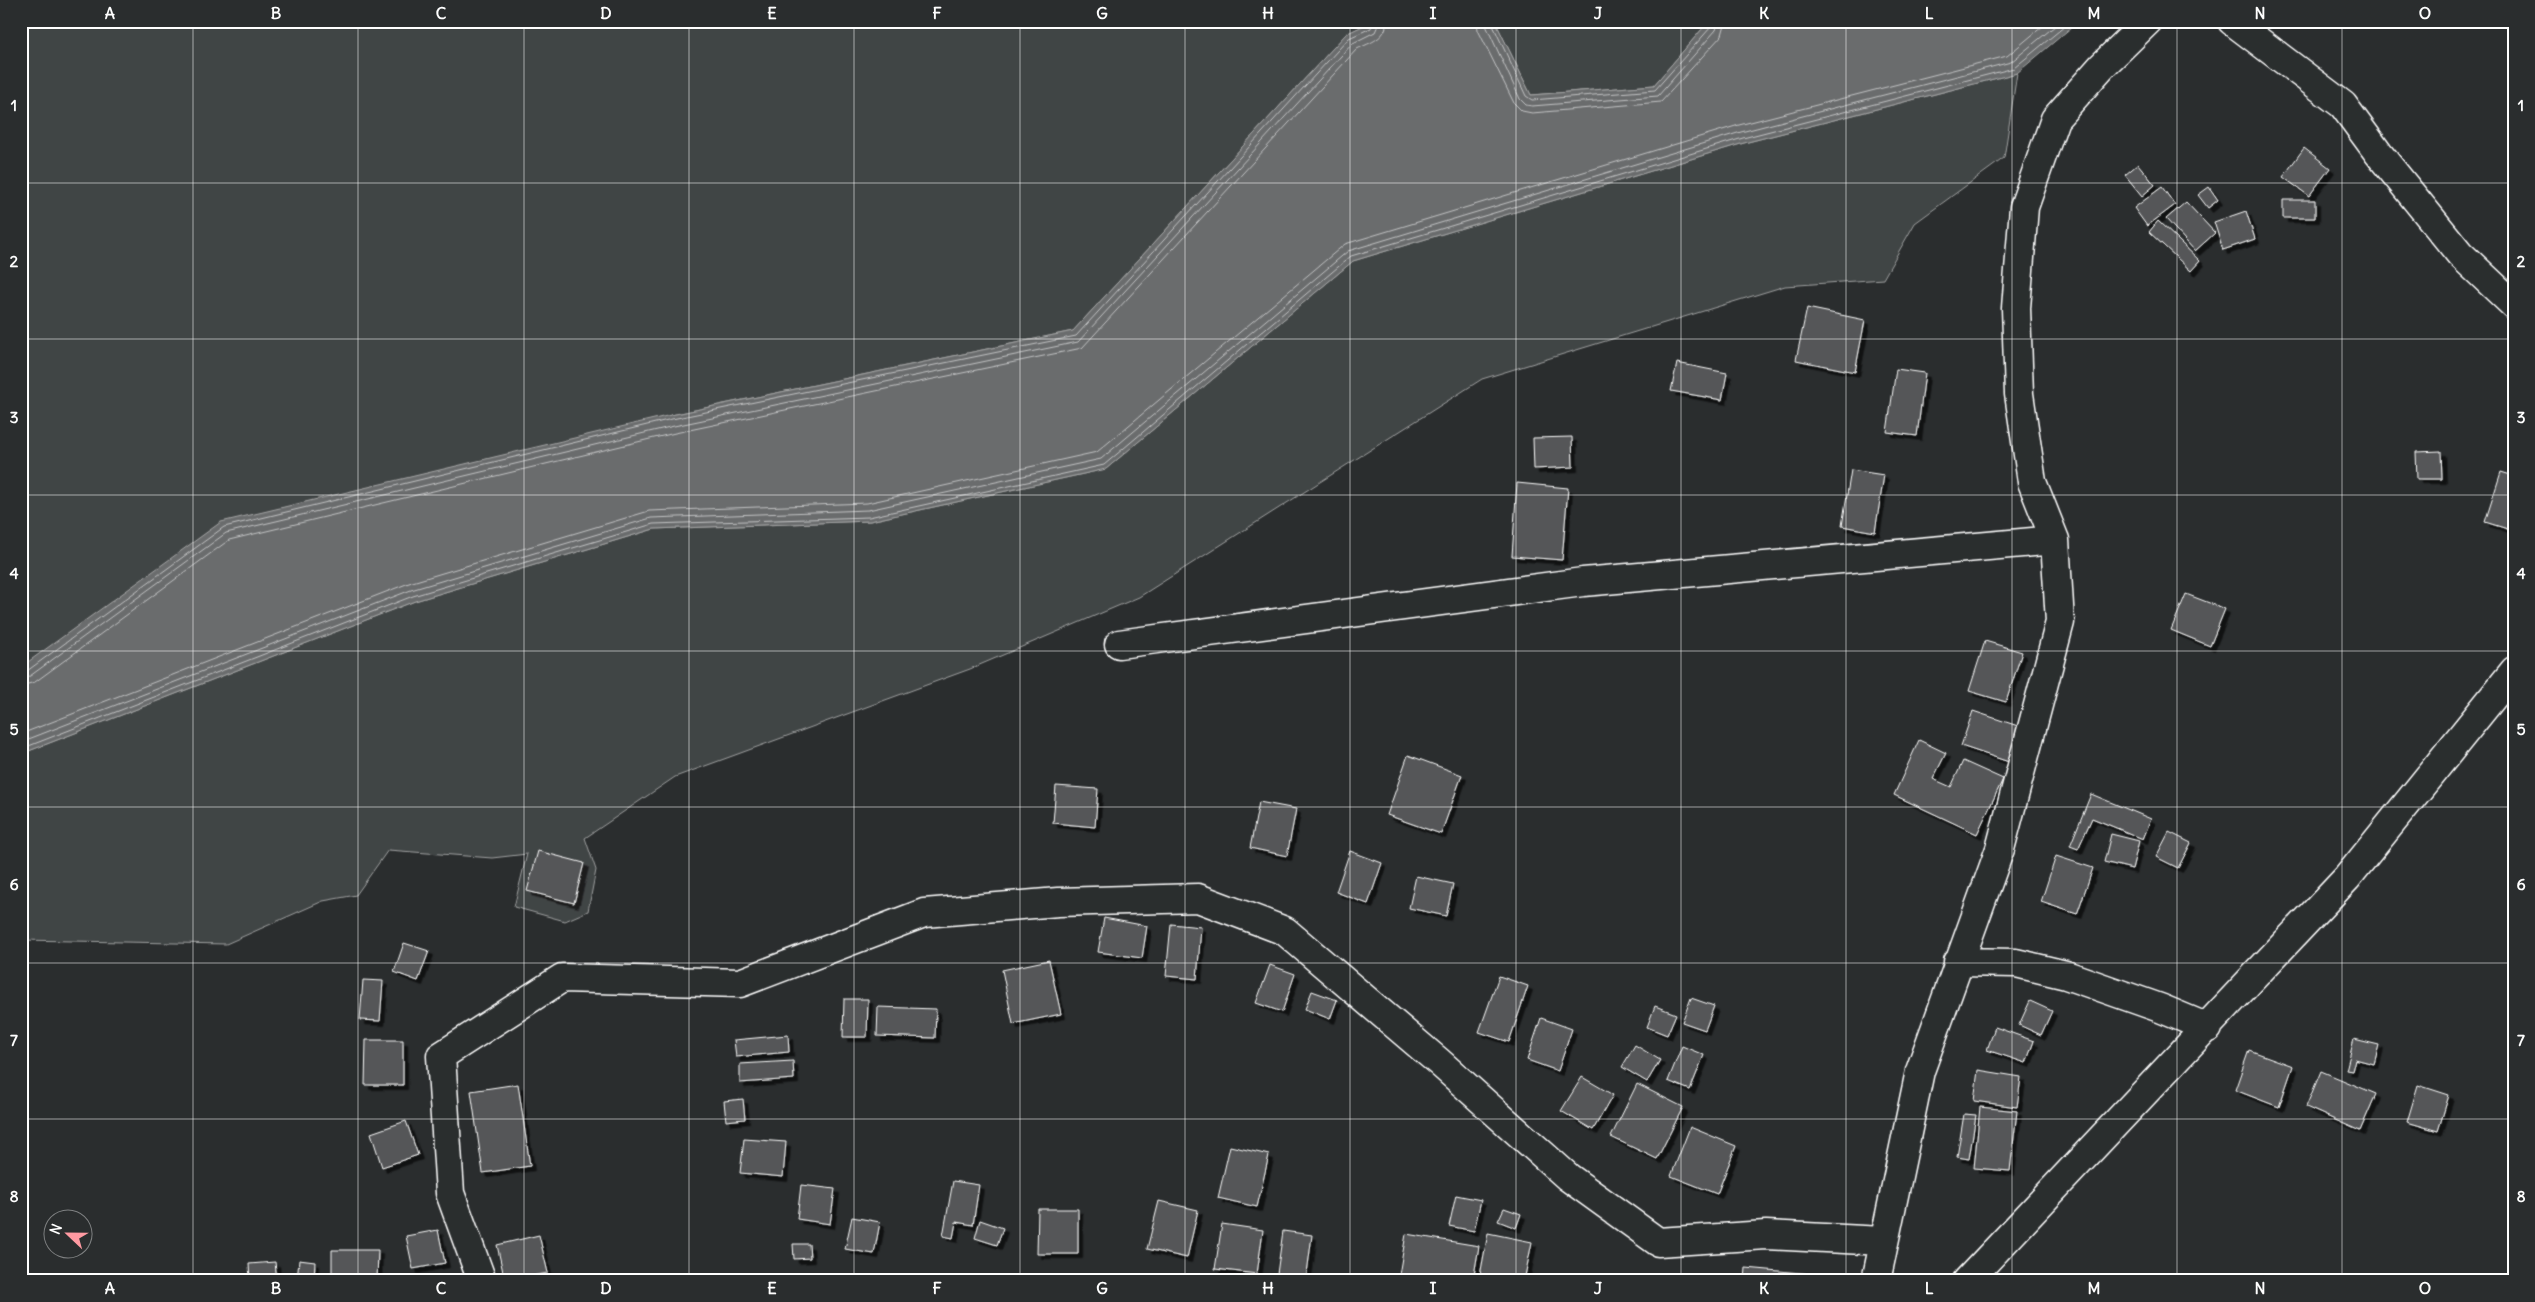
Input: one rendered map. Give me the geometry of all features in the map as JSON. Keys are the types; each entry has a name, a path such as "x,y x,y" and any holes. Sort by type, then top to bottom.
{"street":[{"path":"1876,1281 1920,1072 2000,849 2060,622 2055,540 2032,482 2019,394 2016,308 2024,207 2055,119 2102,66 2148,21"},
{"path":"2232,21 2343,106 2379,154 2460,254 2514,305"},
{"path":"1119,644 1583,582 2055,540"},
{"path":"1966,1281 2208,1028 2348,878 2514,671"},
{"path":"482,1281 450,1193 441,1056 562,978 740,983 924,913 1058,902 1198,898 1285,931 1439,1062 1568,1177 1658,1242 1766,1235 1884,1241"},
{"path":"1958,962 2016,963 2066,976 2160,1008 2208,1028"}],"shaded area":[{"path":"21,21 1373,21 1346,34 1073,331 671,415 21,667"},
{"path":"1495,21 1709,21 1654,85 1531,95"},
{"path":"2017,73 2004,158 1915,223 1883,279 1785,286 1482,379 1139,597 970,669 675,777 585,838 596,870 588,911 565,921 514,907 527,854 492,858 388,850 356,895 323,901 226,944 21,940 21,754 415,601 654,529 870,521 1106,469 1353,261 1744,143"}],"water":[{"path":"1373,21 1495,21 1531,95 1654,85 1709,21 2079,21 2017,73 1744,143 1353,261 1106,469 870,521 654,529 415,601 21,754 21,667 221,522 671,415 1073,331 1346,34"}],"building":[{"path":"2304,148 2330,168 2309,196 2283,177"},
{"path":"2138,164 2155,185 2142,196 2125,175"},
{"path":"2162,187 2175,205 2147,226 2134,208"},
{"path":"2209,187 2218,200 2208,208 2198,195"},
{"path":"2283,200 2315,200 2315,218 2283,218"},
{"path":"2186,202 2215,233 2195,251 2166,219"},
{"path":"2246,211 2255,239 2223,250 2214,222"},
{"path":"2158,221 2200,261 2191,271 2149,232"},
{"path":"1807,308 1865,320 1855,372 1796,360"},
{"path":"1677,363 1727,373 1722,400 1671,391"},
{"path":"1896,369 1925,373 1917,436 1887,432"},
{"path":"1572,437 1573,467 1534,469 1533,438"},
{"path":"2441,451 2442,479 2417,479 2416,452"},
{"path":"1851,470 1884,475 1875,532 1842,526"},
{"path":"2501,472 2514,476 2514,531 2485,522"},
{"path":"1517,483 1568,488 1562,560 1512,556"},
{"path":"2186,594 2225,609 2210,646 2171,630"},
{"path":"1985,641 2022,652 2006,702 1969,691"},
{"path":"1973,711 2021,727 2009,762 1961,746"},
{"path":"1919,740 1946,753 1933,779 1951,787 1963,761 2003,779 1977,834 1894,795"},
{"path":"1408,755 1462,775 1441,834 1387,815"},
{"path":"1056,786 1098,789 1095,827 1053,823"},
{"path":"2091,794 2151,819 2143,839 2092,818 2078,849 2070,846"},
{"path":"1259,802 1296,809 1287,856 1250,848"},
{"path":"2169,832 2191,843 2178,868 2156,857"},
{"path":"2111,834 2139,841 2132,869 2104,862"},
{"path":"538,851 584,863 574,903 527,891"},
{"path":"1350,851 1382,863 1368,904 1336,892"},
{"path":"2056,856 2093,868 2077,914 2041,902"},
{"path":"1416,876 1453,884 1446,916 1409,908"},
{"path":"1104,918 1147,926 1142,958 1098,952"},
{"path":"1171,924 1201,927 1197,979 1166,976"},
{"path":"404,943 429,951 418,981 394,972"},
{"path":"1049,960 1061,1014 1013,1024 1002,970"},
{"path":"1270,965 1295,974 1282,1012 1256,1003"},
{"path":"1499,976 1528,986 1509,1042 1479,1032"},
{"path":"363,980 383,981 380,1021 360,1020"},
{"path":"1312,991 1337,1000 1330,1019 1305,1009"},
{"path":"1691,998 1714,1006 1705,1030 1682,1022"},
{"path":"844,999 868,999 867,1037 843,1037"},
{"path":"2030,1001 2052,1011 2041,1035 2019,1025"},
{"path":"1655,1006 1676,1014 1667,1035 1647,1027"},
{"path":"878,1007 936,1009 935,1038 877,1036"},
{"path":"1541,1018 1572,1029 1558,1071 1527,1060"},
{"path":"1995,1027 2034,1041 2026,1063 1987,1050"},
{"path":"788,1035 789,1052 736,1057 734,1040"},
{"path":"2354,1039 2379,1045 2374,1064 2355,1059 2352,1071 2346,1070"},
{"path":"366,1040 403,1040 403,1085 365,1085"},
{"path":"1635,1045 1660,1060 1647,1082 1622,1067"},
{"path":"1682,1046 1704,1055 1690,1090 1668,1081"},
{"path":"2249,1050 2293,1066 2279,1107 2235,1090"},
{"path":"793,1061 794,1079 740,1083 740,1064"},
{"path":"1978,1070 2021,1077 2017,1107 1974,1101"},
{"path":"2321,1071 2376,1094 2360,1131 2306,1107"},
{"path":"1582,1077 1613,1095 1593,1130 1561,1111"},
{"path":"518,1084 530,1166 483,1173 471,1091"},
{"path":"1637,1084 1683,1107 1657,1159 1611,1137"},
{"path":"2418,1085 2449,1095 2438,1131 2407,1122"},
{"path":"743,1099 745,1119 726,1121 724,1101"},
{"path":"1980,1107 2017,1111 2010,1171 1974,1168"},
{"path":"1964,1114 1976,1115 1969,1159 1957,1157"},
{"path":"406,1121 418,1155 382,1167 371,1133"},
{"path":"1690,1127 1736,1146 1717,1194 1671,1176"},
{"path":"744,1139 786,1142 783,1177 740,1173"},
{"path":"1230,1146 1269,1155 1257,1207 1218,1198"},
{"path":"953,1181 979,1185 973,1225 956,1222 953,1238 943,1236"},
{"path":"801,1185 835,1189 830,1224 797,1219"},
{"path":"1456,1195 1481,1200 1474,1231 1449,1226"},
{"path":"1159,1201 1198,1210 1187,1258 1147,1249"},
{"path":"1504,1208 1521,1214 1516,1228 1498,1221"},
{"path":"1038,1209 1078,1209 1078,1254 1037,1254"},
{"path":"852,1217 880,1222 874,1254 845,1249"},
{"path":"980,1220 1003,1228 997,1245 975,1238"},
{"path":"1222,1224 1263,1230 1257,1274 1215,1269"},
{"path":"438,1230 445,1263 413,1269 406,1236"},
{"path":"1283,1231 1312,1235 1306,1281 1276,1281"},
{"path":"1488,1233 1532,1242 1524,1281 1479,1281"},
{"path":"1406,1234 1479,1246 1473,1281 1398,1281"},
{"path":"539,1235 548,1273 505,1281 497,1245"},
{"path":"793,1244 809,1244 810,1258 794,1259"},
{"path":"332,1250 378,1250 377,1281 332,1281"},
{"path":"299,1260 315,1262 314,1281 297,1281"},
{"path":"275,1262 277,1281 250,1281 249,1264"},
{"path":"1746,1268 1823,1275 1822,1281 1745,1281"},
{"path":"2071,1277 2086,1280 2086,1281 2071,1281"}]}
